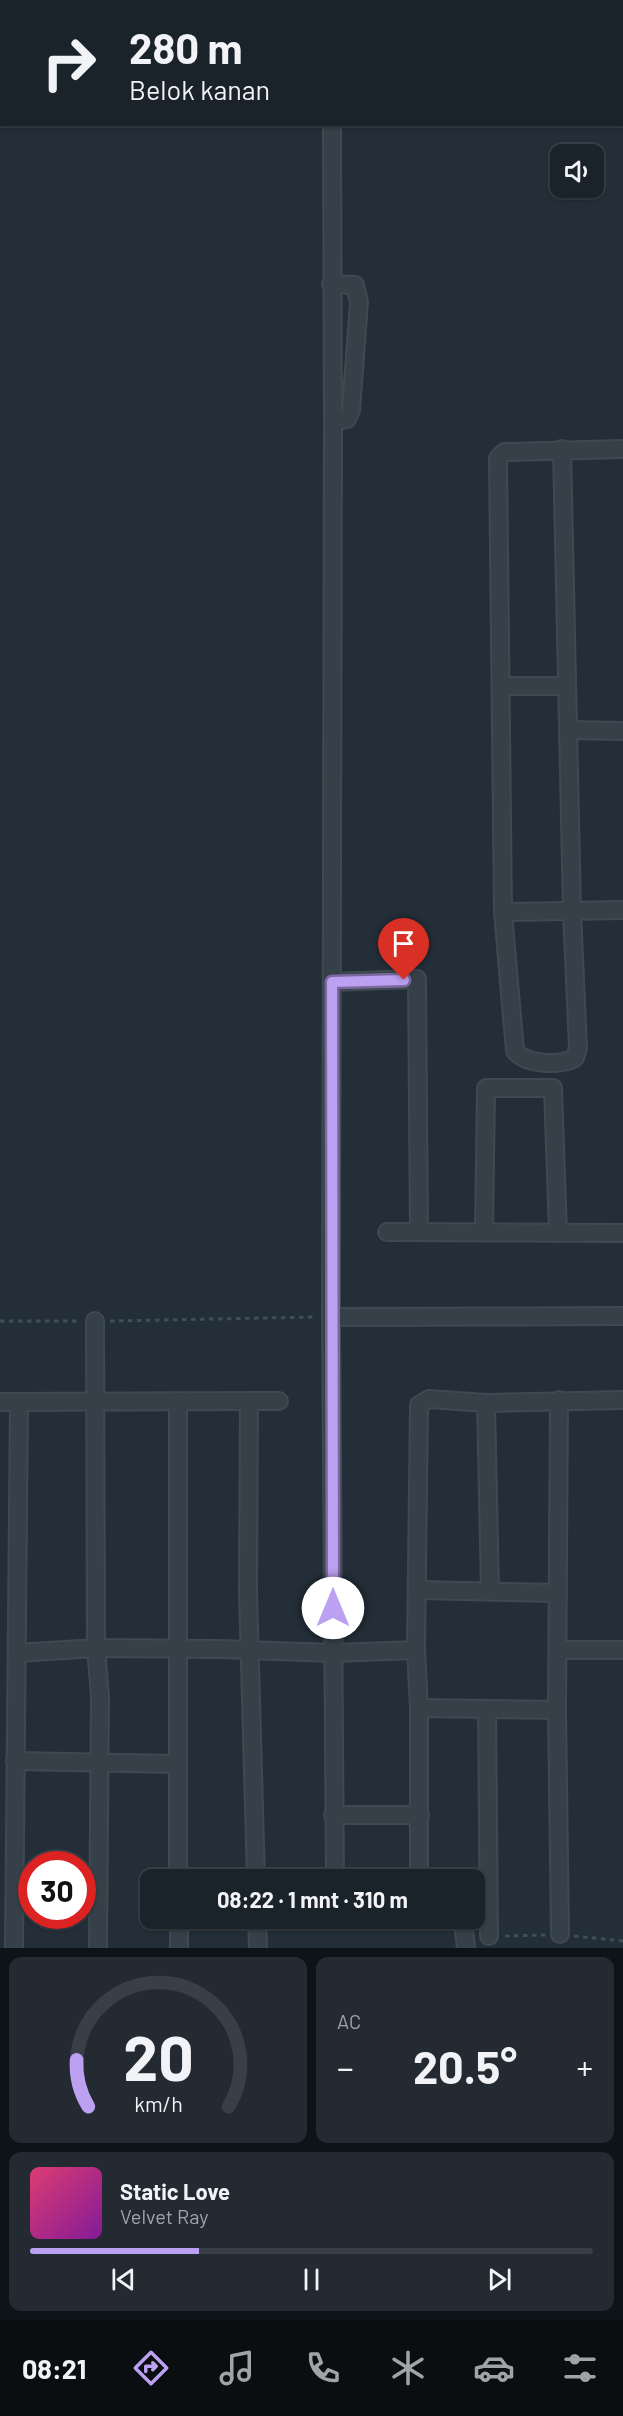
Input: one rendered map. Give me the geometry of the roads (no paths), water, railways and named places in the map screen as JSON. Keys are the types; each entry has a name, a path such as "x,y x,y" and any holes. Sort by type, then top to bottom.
{"street":[{"path":"332,126 332,1317 335,1869"},
{"path":"331,284 355,285 359,302 351,410 347,419 333,422"},
{"path":"562,449 572,911 578,1054 570,1061 542,1062 525,1059 514,1052 503,912 498,458 504,453 562,449 623,449"},
{"path":"501,686 567,686"},
{"path":"568,730 623,731"},
{"path":"503,912 623,910"},
{"path":"332,982 417,980 419,1232"},
{"path":"484,1232 486,1089 553,1088 558,1233"},
{"path":"387,1232 623,1233"},
{"path":"332,1317 623,1316"},
{"path":"95,1321 96,1648 100,1696 99,1948"},
{"path":"419,1869 419,1708 416,1650 419,1405 429,1400 486,1403 623,1400"},
{"path":"559,1400 557,1710 560,1935"},
{"path":"178,1401 178,1869"},
{"path":"0,1402 279,1401"},
{"path":"14,1948 7,1928 15,1761 8,1704 17,1653 19,1402"},
{"path":"249,1402 248,1592 256,1869"},
{"path":"486,1403 490,1591"},
{"path":"417,1590 558,1593"},
{"path":"17,1653 96,1648 333,1653 416,1650"},
{"path":"558,1650 623,1650"},
{"path":"419,1708 557,1710"},
{"path":"487,1709 489,1936"},
{"path":"15,1761 177,1764"},
{"path":"333,1815 420,1815"},
{"path":"179,1929 179,1948"},
{"path":"257,1929 258,1948"},
{"path":"464,1931 466,1948"}]}
